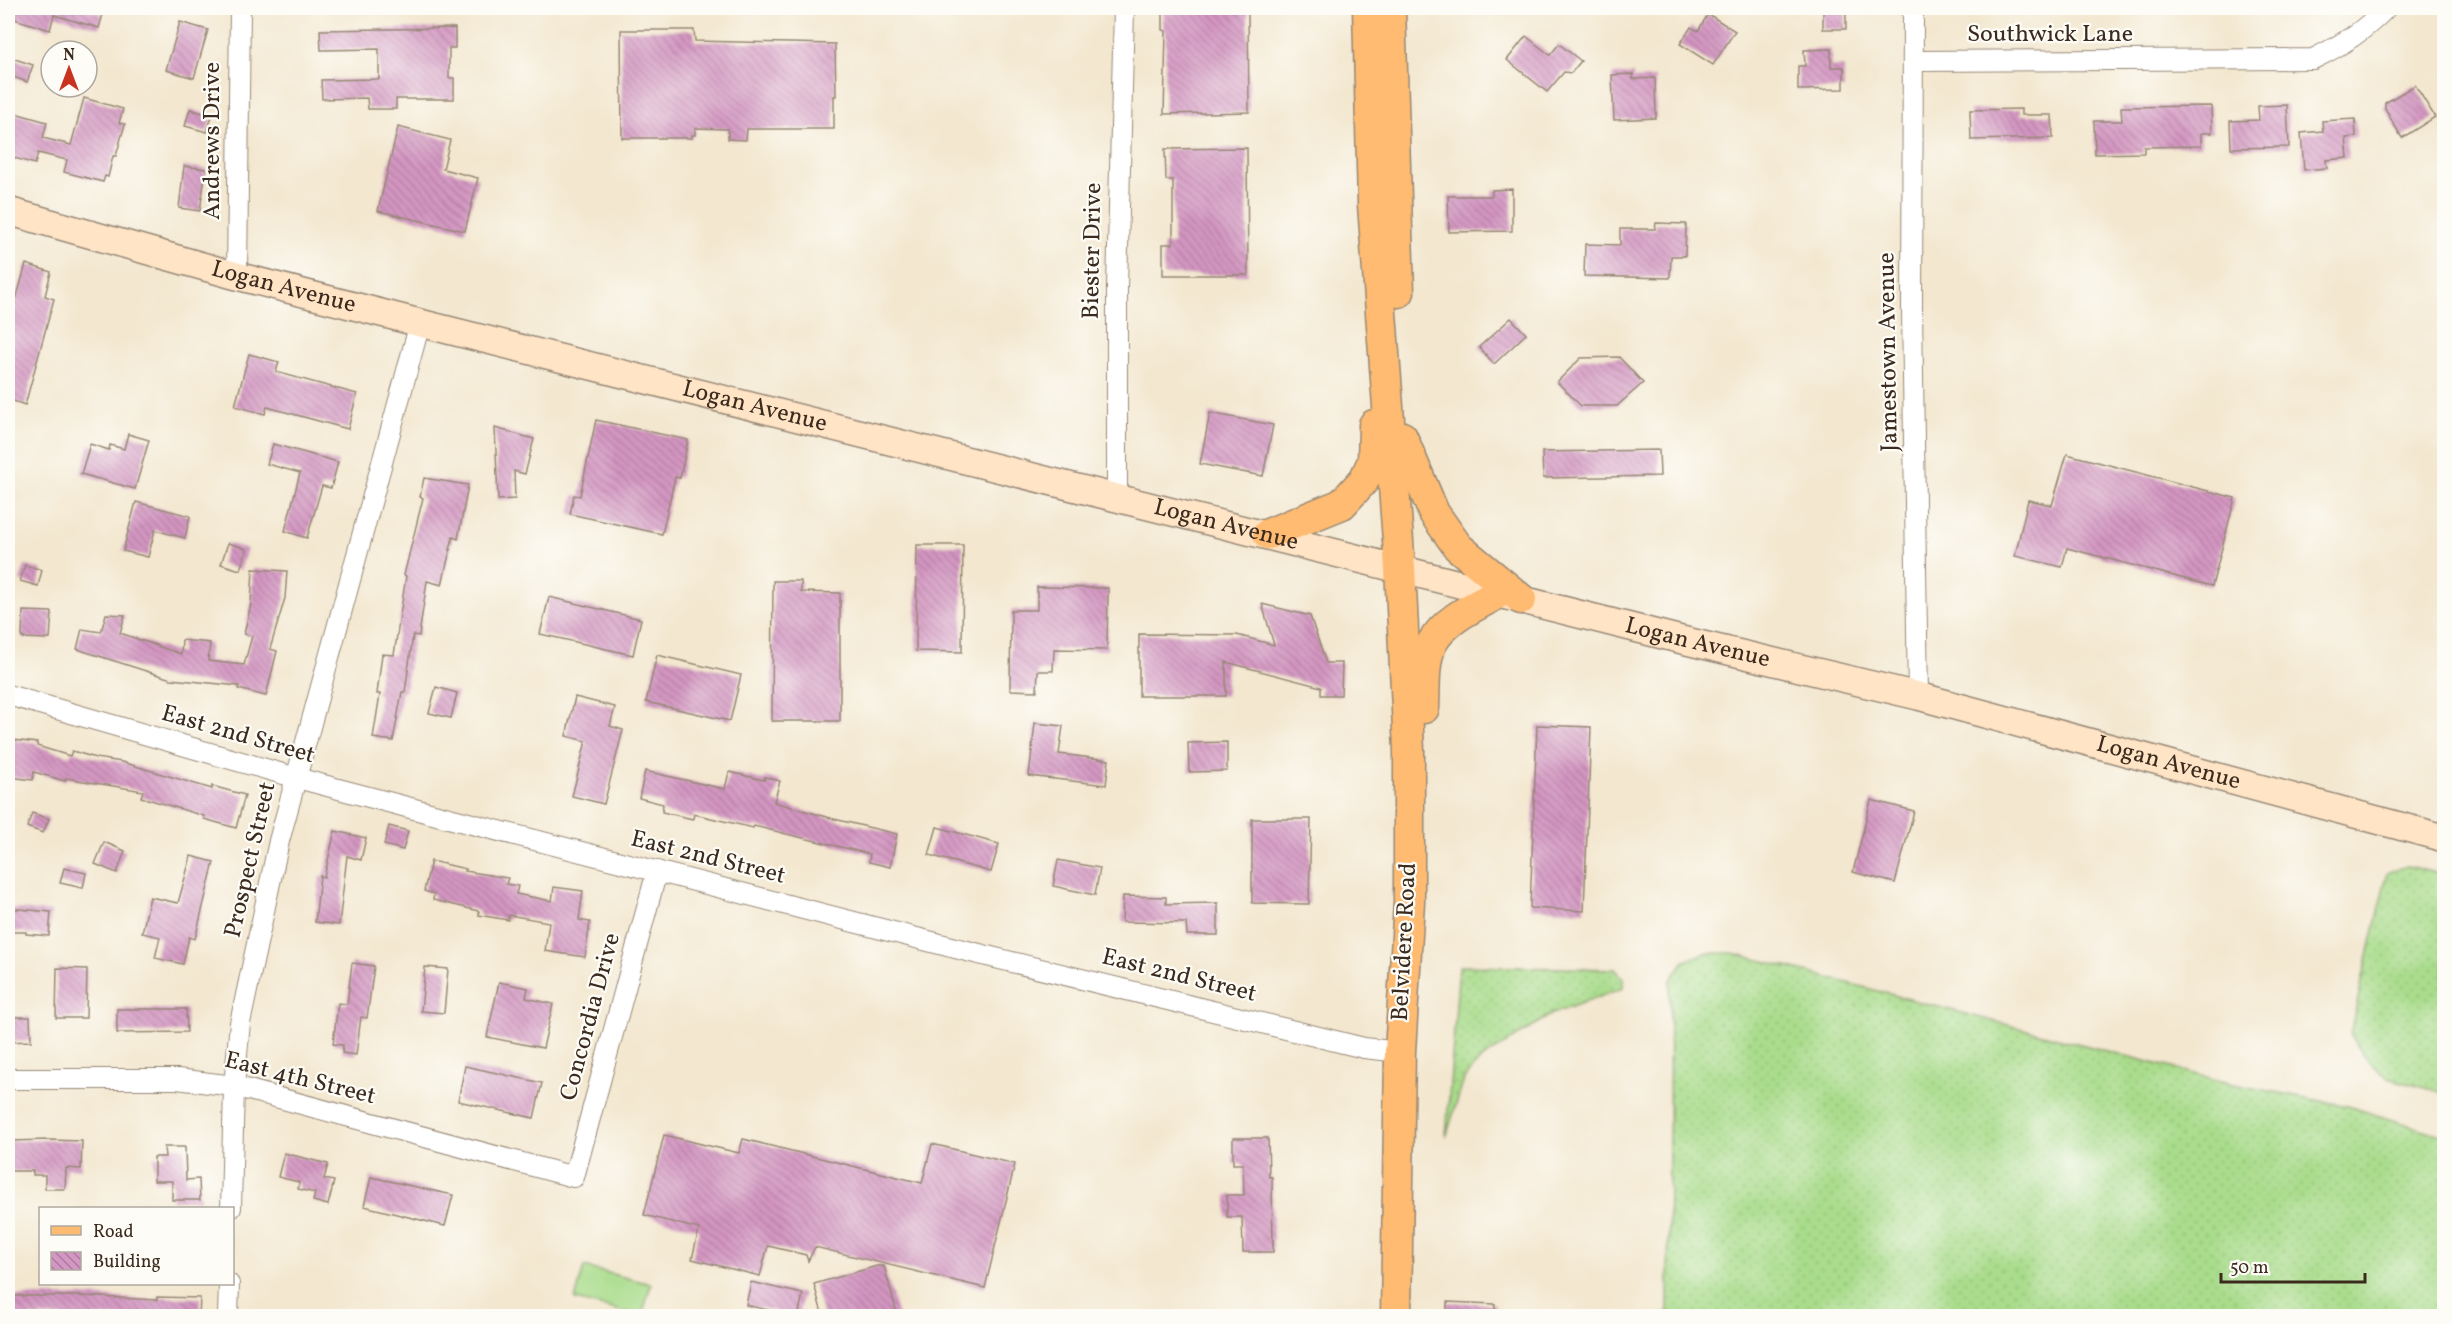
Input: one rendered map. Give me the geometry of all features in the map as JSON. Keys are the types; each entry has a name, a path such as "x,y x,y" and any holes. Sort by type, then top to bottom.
{"main road":[{"path":"1368,8 1373,205 1400,568"},
{"path":"1390,8 1402,436 1400,568"},
{"name":"Logan Avenue","path":"8,211 237,276 420,323 1918,696 2445,838"},
{"path":"1268,534 1342,504 1364,480 1373,461 1375,388 1384,351"},
{"path":"1402,436 1434,513 1458,547 1510,596 1452,621 1432,643 1425,668 1422,753 1409,802"},
{"name":"Belvidere Road","path":"1396,1317 1400,1052 1409,902 1409,750 1400,568"}],"street":[{"name":"Andrews Drive","path":"237,276 240,8"},
{"name":"Biester Drive","path":"1117,496 1118,266 1124,8"},
{"name":"Jamestown Avenue","path":"1913,8 1912,312 1918,696"},
{"name":"Southwick Lane","path":"1914,61 2313,59 2346,43 2369,26 2386,8"},
{"name":"Prospect Street","path":"231,1207 234,1086 240,1023 279,841 420,323"},
{"name":"East 2nd Street","path":"8,695 297,778 975,953 1364,1048 1400,1052"},
{"name":"Concordia Drive","path":"574,1177 657,871"},
{"name":"East 4th Street","path":"8,1079 177,1079 234,1086 574,1177"},
{"path":"228,1317 229,1285"}],"green space":[{"path":"2407,866 2444,875 2444,1093 2388,1078 2366,1059 2350,1034 2387,873"},
{"path":"1704,953 1733,953 2233,1084 2348,1106 2444,1136 2444,1316 1668,1316 1670,982 1683,962"},
{"path":"1459,966 1615,969 1623,978 1623,988 1552,1014 1481,1059 1464,1079 1446,1137"},
{"path":"584,1267 651,1284 642,1316 575,1300"}],"building":[{"path":"8,8 82,8 103,14 99,28 54,15 50,30 8,17"},
{"path":"1163,8 1248,8 1249,112 1164,114 1166,31 1163,30"},
{"path":"1823,8 1846,8 1846,29 1823,29"},
{"path":"1708,14 1735,31 1713,65 1680,44 1691,27 1698,31"},
{"path":"180,22 208,30 194,78 166,70"},
{"path":"455,28 455,48 449,48 449,78 454,78 454,99 396,99 396,109 368,109 367,98 322,99 321,80 379,79 379,49 321,50 320,30"},
{"path":"621,30 694,30 695,41 835,44 834,129 747,129 746,140 728,139 728,129 695,128 695,135 692,135 692,138 622,138"},
{"path":"1526,36 1550,55 1559,44 1581,61 1571,73 1564,72 1547,92 1507,60"},
{"path":"1831,49 1831,67 1844,67 1844,89 1798,90 1798,66 1805,66 1804,50"},
{"path":"12,58 33,65 27,82 8,75"},
{"path":"1633,74 1633,79 1655,78 1656,118 1614,120 1612,75"},
{"path":"2415,85 2435,117 2402,138 2385,109 2385,103"},
{"path":"84,99 123,109 119,123 125,124 116,156 113,156 108,177 105,176 103,182 64,172 67,160 38,153 35,164 8,156 8,111 47,122 43,138 71,145"},
{"path":"2287,105 2289,147 2231,148 2230,121 2259,120 2258,106"},
{"path":"2211,106 2212,133 2201,133 2201,146 2144,147 2144,153 2095,154 2094,121 2122,121 2121,107"},
{"path":"190,109 212,116 207,132 185,126"},
{"path":"2021,109 2021,115 2052,115 2053,138 1971,140 1970,110"},
{"path":"2355,119 2356,137 2346,138 2348,158 2326,160 2327,168 2304,170 2301,133 2323,131 2322,121"},
{"path":"398,127 450,140 443,169 478,178 465,231 378,211"},
{"path":"1247,148 1248,275 1163,275 1163,244 1173,244 1173,180 1166,180 1165,149"},
{"path":"184,166 206,169 200,211 179,208"},
{"path":"1512,189 1512,231 1449,232 1448,196 1492,196 1492,190"},
{"path":"1656,223 1686,224 1685,256 1671,256 1670,278 1584,276 1585,244 1620,245 1620,229 1655,229"},
{"path":"26,264 51,272 45,296 54,299 25,405 8,399 8,328"},
{"path":"1511,318 1526,334 1494,364 1479,347"},
{"path":"249,354 279,362 276,372 357,394 348,429 267,407 265,414 235,406"},
{"path":"1619,357 1643,383 1617,406 1581,406 1557,382 1581,358"},
{"path":"1210,413 1273,425 1263,476 1200,464"},
{"path":"596,420 688,440 680,478 675,477 662,534 570,514 574,495 580,496"},
{"path":"495,428 534,439 525,474 514,471 515,499 498,500"},
{"path":"128,434 149,440 135,489 81,474 90,444 109,450 110,445 124,449"},
{"path":"273,444 338,462 331,488 322,486 307,538 285,531 300,473 267,464"},
{"path":"1659,450 1660,476 1543,478 1542,452"},
{"path":"2067,454 2235,498 2212,586 2067,548 2062,567 2015,556 2028,500 2052,505"},
{"path":"424,478 468,485 458,539 453,537 442,585 427,581 419,636 413,635 405,692 402,692 393,741 373,738 380,694 377,694 382,654 394,655 406,576 404,575 423,498 420,497"},
{"path":"136,502 190,516 185,538 155,530 148,557 123,551"},
{"path":"228,543 247,549 240,570 221,564"},
{"path":"917,545 963,545 962,652 916,651"},
{"path":"25,565 42,570 38,586 20,581"},
{"path":"253,569 287,571 285,598 270,649 277,651 266,696 238,689 239,686 171,679 77,649 82,629 101,632 106,614 125,615 120,633 181,654 182,640 210,643 208,661 244,665 252,636 244,634 251,604"},
{"path":"773,581 801,581 801,592 840,593 840,721 772,721"},
{"path":"1037,587 1108,588 1107,650 1054,649 1053,671 1038,671 1037,691 1010,690 1011,610 1037,610"},
{"path":"549,597 641,619 633,655 540,634"},
{"path":"1262,604 1310,616 1326,663 1342,663 1341,695 1321,695 1321,687 1226,662 1226,696 1139,696 1139,634 1237,635 1274,645"},
{"path":"23,611 52,612 50,639 22,638"},
{"path":"657,655 741,675 730,721 646,702"},
{"path":"436,687 457,693 451,718 429,713"},
{"path":"575,697 615,707 610,726 623,730 604,804 572,796 586,741 566,736"},
{"path":"1035,723 1063,726 1059,754 1109,760 1106,785 1029,776"},
{"path":"1537,725 1591,727 1584,911 1530,908"},
{"path":"13,740 37,743 37,746 70,756 72,751 122,762 212,789 212,786 245,795 236,828 141,797 143,791 66,778 65,781 34,772 33,780 9,777"},
{"path":"1227,742 1227,771 1189,772 1188,743"},
{"path":"645,771 725,789 729,772 780,781 774,802 897,834 890,867 869,862 870,854 754,826 753,828 694,814 693,819 662,812 663,804 639,798"},
{"path":"1871,800 1914,811 1895,883 1853,872"},
{"path":"32,813 49,819 43,833 27,827"},
{"path":"1252,819 1311,819 1309,904 1252,903"},
{"path":"389,826 408,831 403,850 384,845"},
{"path":"937,827 999,844 991,872 929,855"},
{"path":"335,831 366,838 361,860 347,856 339,925 315,922 320,876 324,877"},
{"path":"104,842 125,851 117,873 95,864"},
{"path":"191,856 214,862 195,939 189,937 183,964 155,958 160,937 142,933 150,897 178,903"},
{"path":"1058,860 1100,868 1095,895 1053,886"},
{"path":"431,861 466,869 465,871 508,878 506,884 518,886 516,894 552,901 554,887 583,891 579,920 590,922 585,957 545,951 549,922 509,915 508,920 479,915 479,911 433,900 434,894 424,891"},
{"path":"64,868 86,873 83,888 60,883"},
{"path":"1123,896 1166,897 1166,904 1218,903 1218,935 1187,935 1186,923 1122,922"},
{"path":"8,908 51,912 49,936 8,932"},
{"path":"352,963 374,966 367,1018 361,1017 356,1055 342,1053 343,1045 333,1044 338,1003 347,1004"},
{"path":"425,967 448,969 444,1013 421,1011"},
{"path":"57,968 87,969 86,1018 56,1018"},
{"path":"499,982 528,988 526,998 553,1004 543,1048 487,1037"},
{"path":"117,1009 186,1009 187,1032 117,1033"},
{"path":"8,1017 30,1017 31,1041 8,1042"},
{"path":"465,1066 542,1083 534,1118 458,1101"},
{"path":"664,1135 739,1153 743,1139 922,1183 932,1144 1015,1164 985,1288 815,1247 808,1261 806,1255 768,1246 760,1276 692,1259 699,1229 644,1215"},
{"path":"1233,1138 1268,1138 1269,1177 1272,1177 1273,1252 1243,1252 1242,1217 1227,1217 1227,1195 1244,1195 1243,1164 1233,1164"},
{"path":"8,1141 82,1141 81,1169 66,1168 65,1189 45,1189 45,1175 33,1175 33,1171 8,1171"},
{"path":"164,1147 185,1147 186,1180 199,1179 200,1200 172,1200 172,1181 154,1181 154,1157 165,1157"},
{"path":"284,1153 328,1164 324,1179 334,1181 328,1205 313,1201 315,1193 298,1189 299,1182 278,1177"},
{"path":"371,1177 453,1195 445,1226 364,1206"},
{"path":"884,1266 898,1317 823,1317 814,1284"},
{"path":"751,1282 803,1294 798,1317 746,1305"},
{"path":"8,1296 81,1296 157,1300 157,1297 200,1298 199,1317 8,1317"},
{"path":"1447,1302 1495,1304 1495,1317 1447,1317"}]}
